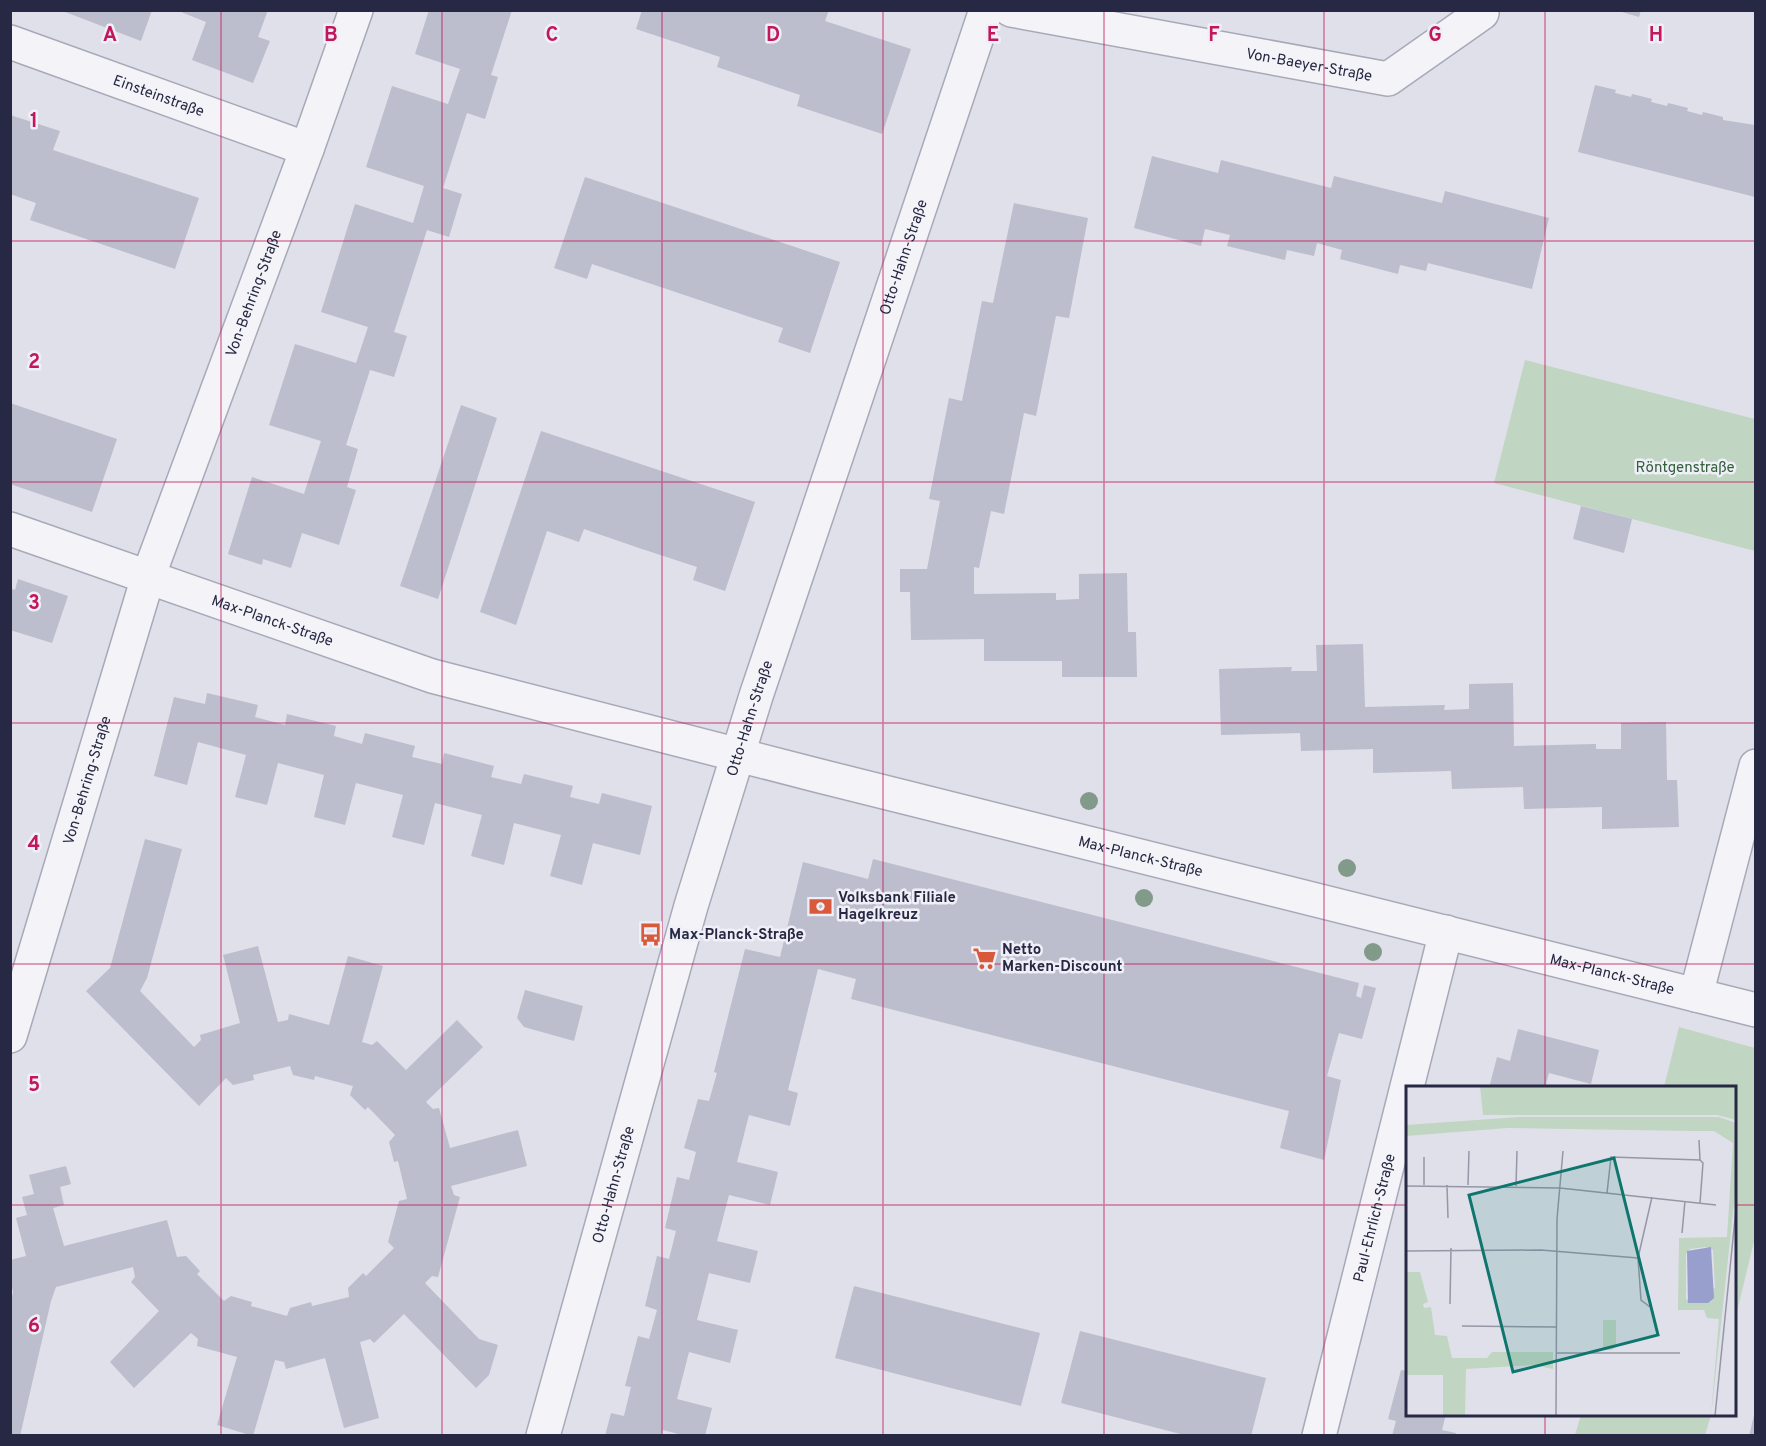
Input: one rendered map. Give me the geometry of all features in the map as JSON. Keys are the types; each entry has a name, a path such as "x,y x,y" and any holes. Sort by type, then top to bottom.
{"street":[{"name":"Von-Behring-Straße","path":"10,1036 19,983 148,577 307,149 356,10"},
{"name":"Otto-Hahn-Straße","path":"543,1436 691,906 756,696 986,10"},
{"name":"Von-Baeyer-Straße","path":"1011,10 1388,79 1482,13"},
{"name":"Einsteinstraße","path":"10,42 307,149"},
{"path":"10,529 148,577"},
{"name":"Max-Planck-Straße","path":"148,577 432,676 1755,1010"},
{"path":"1696,995 1755,766"},
{"name":"Paul-Ehrlich-Straße","path":"1407,1086 1446,932"},
{"name":"Paul-Ehrlich-Straße","path":"1319,1436 1406,1091"}],"green space":[{"name":"Röntgenstraße","path":"1525,360 1755,419 1755,551 1494,483"},
{"path":"1679,1027 1755,1048 1755,1237 1736,1316 1736,1086 1664,1086"},
{"path":"1580,1416 1711,1416 1705,1435 1575,1435"}],"building":[{"path":"60,10 152,10 141,41"},
{"path":"176,10 268,10 258,37 270,41 253,83 192,60 206,22"},
{"path":"429,10 512,10 491,75 498,77 485,119 467,113 443,188 462,194 449,237 427,230 394,332 407,336 394,377 370,370 346,445 358,449 347,487 356,490 339,545 302,533 291,568 263,559 262,565 228,554 252,477 304,494 321,441 269,425 295,344 356,363 368,327 321,312 355,204 413,223 424,186 366,167 392,86 448,104 460,69 415,54"},
{"path":"642,10 829,10 825,21 911,49 882,134 797,106 800,95 717,67 720,57 636,29"},
{"path":"1615,10 1641,10 1639,17"},
{"path":"1595,85 1616,90 1615,93 1631,97 1632,94 1652,99 1651,102 1667,106 1668,103 1688,108 1687,111 1702,115 1703,112 1723,117 1723,120 1755,125 1755,197 1578,152"},
{"path":"10,115 60,131 53,150 199,198 175,269 30,220 36,203 10,194"},
{"path":"1152,156 1218,173 1221,160 1331,188 1334,176 1442,203 1445,191 1549,218 1532,289 1428,263 1426,271 1400,265 1398,274 1340,259 1342,250 1317,243 1314,256 1287,250 1285,260 1227,246 1230,235 1205,229 1201,246 1134,228"},
{"path":"585,177 840,262 810,353 778,342 783,328 592,264 587,279 554,268"},
{"path":"1014,203 1088,218 1069,318 1056,316 1036,416 1024,413 1004,514 991,511 979,568 974,567 974,594 1056,593 1056,600 1079,599 1079,574 1127,573 1128,632 1136,632 1137,677 1062,677 1062,661 984,661 984,639 911,640 910,592 900,592 900,569 927,569 940,501 929,499 949,398 962,401 982,301 993,303"},
{"path":"10,403 117,439 92,512 10,484"},
{"path":"461,405 497,418 438,599 400,586"},
{"path":"541,431 755,502 725,591 693,580 697,567 584,529 579,542 547,531 516,625 480,612"},
{"path":"1581,506 1632,519 1624,553 1573,539"},
{"path":"18,579 68,596 52,643 10,630 10,588 15,590"},
{"path":"1363,644 1365,707 1445,705 1444,710 1469,709 1469,684 1513,683 1514,746 1596,744 1596,749 1621,749 1621,723 1666,722 1667,780 1677,780 1679,827 1602,829 1602,807 1524,809 1523,787 1452,789 1451,771 1373,773 1373,749 1301,751 1300,733 1221,735 1219,669 1292,667 1291,671 1317,671 1316,645"},
{"path":"207,693 258,705 255,717 285,725 287,714 336,726 334,736 362,744 365,733 415,746 412,757 442,764 444,753 494,766 491,777 521,784 524,774 573,786 570,797 599,804 602,793 652,806 640,855 593,843 582,885 550,876 561,835 514,823 504,865 471,856 482,815 435,803 424,845 392,837 403,795 356,783 345,825 314,817 324,775 278,763 267,805 235,797 246,755 198,742 187,785 154,776 174,697 205,704"},
{"path":"145,839 182,849 147,978 140,991 194,1047 201,1040 200,1035 240,1023 223,955 258,946 278,1022 288,1020 289,1014 329,1025 348,956 383,966 362,1042 372,1045 377,1041 406,1070 457,1020 483,1047 426,1102 433,1109 439,1108 450,1148 518,1130 527,1166 451,1186 454,1195 460,1197 438,1277 432,1276 425,1283 479,1339 498,1345 489,1375 476,1388 404,1314 374,1343 370,1339 360,1342 379,1418 344,1428 325,1358 286,1369 284,1362 275,1360 253,1436 217,1425 237,1357 197,1346 198,1339 191,1333 134,1388 110,1362 159,1311 131,1282 135,1277 133,1267 56,1287 20,1436 10,1436 10,1306 13,1292 10,1260 26,1256 16,1218 27,1215 22,1197 34,1194 29,1175 66,1166 71,1184 60,1187 64,1205 53,1208 64,1246 167,1220 177,1257 186,1256 200,1271 197,1274 224,1301 231,1296 252,1302 251,1306 287,1316 290,1308 311,1302 312,1306 349,1297 348,1288 363,1273 366,1276 394,1248 388,1242 399,1201 407,1199 398,1161 394,1162 389,1142 395,1135 368,1107 365,1110 350,1095 353,1086 315,1076 314,1080 293,1075 290,1066 253,1075 254,1080 233,1085 226,1078 199,1106 86,991 110,968"},
{"path":"873,859 1359,983 1356,996 1361,998 1364,985 1376,988 1362,1039 1339,1033 1327,1076 1341,1080 1324,1160 1280,1148 1289,1111 851,999 856,979 818,969 788,1090 798,1093 790,1126 749,1115 737,1162 778,1172 770,1205 729,1195 717,1241 758,1251 750,1283 709,1273 697,1320 738,1330 730,1363 689,1352 677,1399 712,1408 705,1436 686,1436 663,1430 661,1436 605,1436 611,1413 624,1416 631,1387 625,1386 638,1336 649,1339 657,1310 645,1306 657,1256 669,1259 676,1231 665,1228 677,1177 689,1180 696,1152 684,1148 698,1099 709,1101 717,1073 714,1072 745,949 780,957 803,862 868,879"},
{"path":"525,990 583,1006 574,1041 524,1027 517,1018"},
{"path":"1518,1029 1599,1050 1591,1084 1549,1073 1546,1086 1490,1086 1497,1057 1510,1061"},
{"path":"854,1286 1040,1333 1021,1406 835,1358"},
{"path":"1080,1331 1266,1378 1251,1436 1188,1436 1061,1403"},
{"path":"1401,1370 1406,1371 1406,1416 1446,1416 1442,1430 1456,1433 1455,1436 1392,1436 1396,1421 1388,1419"},
{"path":"1755,1411 1755,1436 1749,1436"}],"place":[{"name":"Volksbank Filiale Hagelkreuz","path":"820,906"},
{"name":"Max-Planck-Straße","path":"651,934"},
{"name":"Netto Marken-Discount","path":"984,958"}]}
